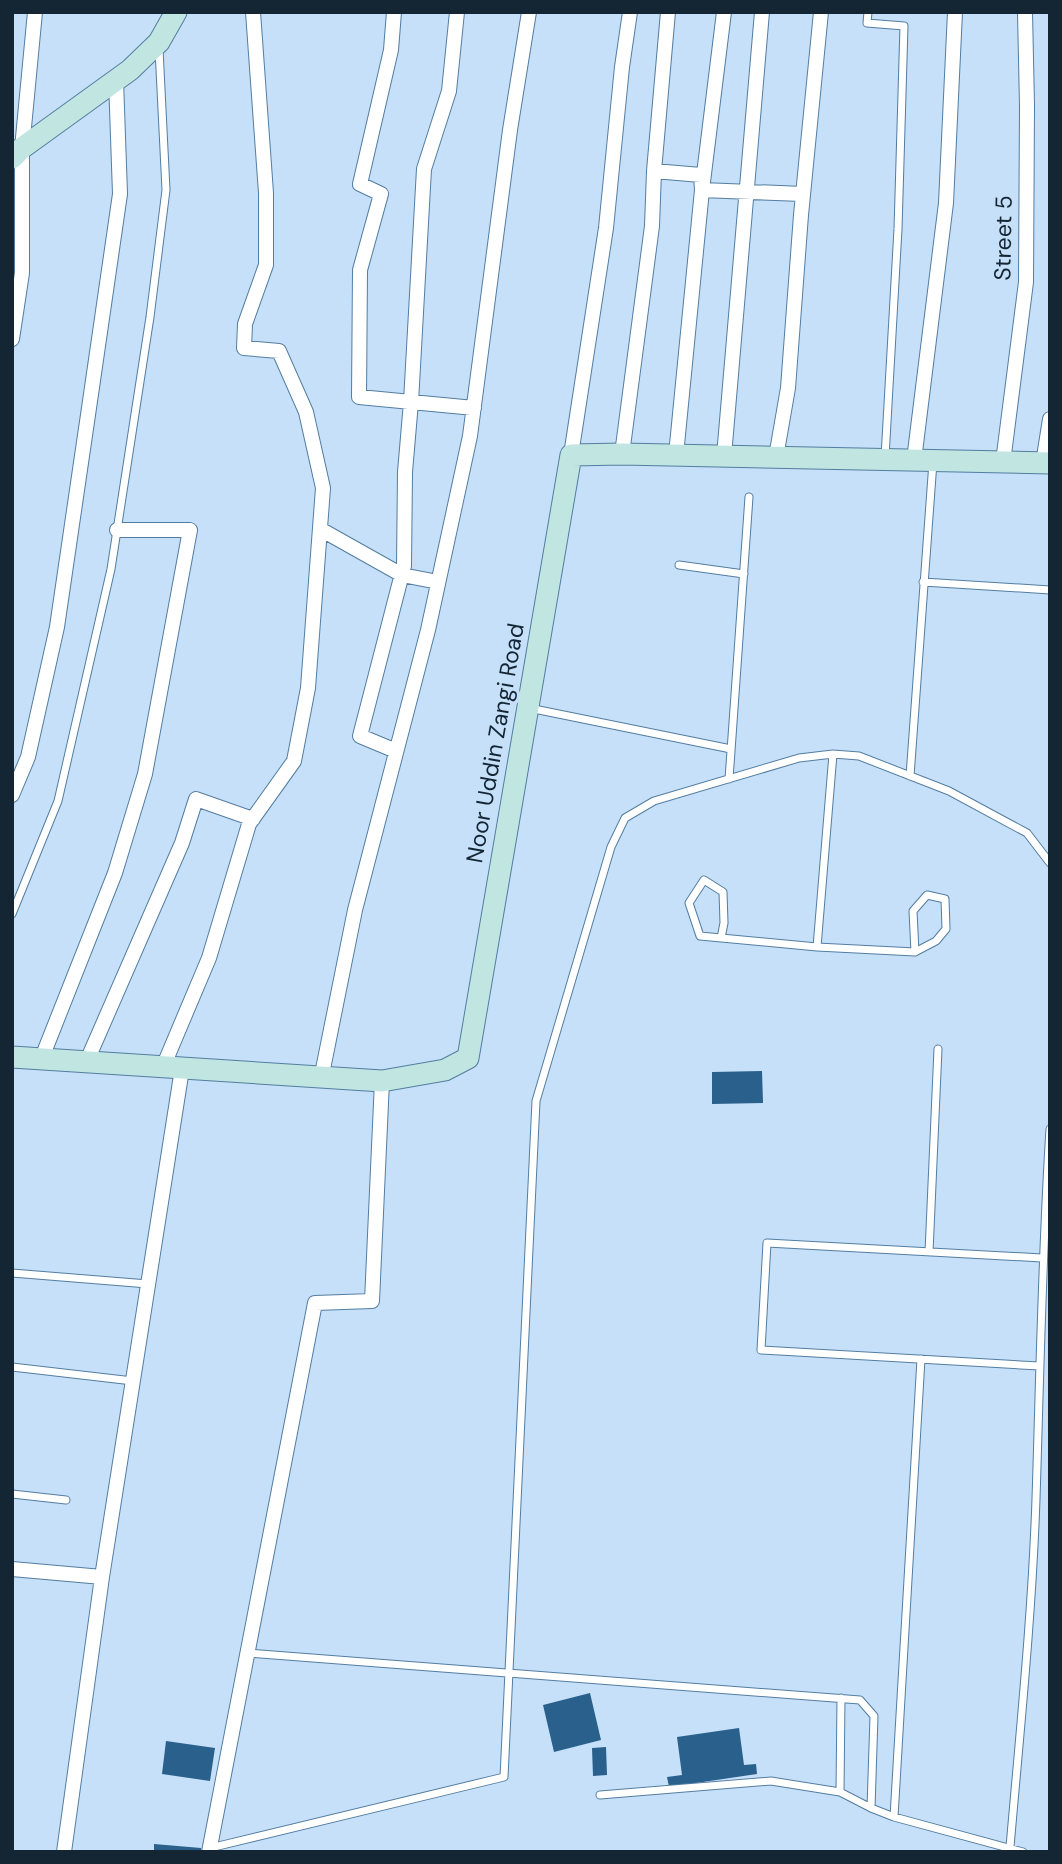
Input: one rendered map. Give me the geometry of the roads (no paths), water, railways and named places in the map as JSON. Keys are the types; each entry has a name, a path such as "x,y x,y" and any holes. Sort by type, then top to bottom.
{"street":[{"path":"12,339 22,273 17,153 35,12"},
{"path":"17,153 116,80 159,42 176,12"},
{"path":"64,1852 102,1577 148,1284 173,1068 249,824 293,761 308,688 323,488 306,412 279,351 244,348 245,324 266,265 266,193 253,12"},
{"path":"394,12 391,50 359,184 381,194 360,270 359,397 474,408"},
{"path":"396,751 360,736 404,565 405,472 424,169 450,91 457,12"},
{"path":"321,1079 355,910 438,582 470,436 510,130 529,12"},
{"path":"631,12 622,67 606,228 571,455 1046,463 1050,419"},
{"path":"622,454 652,226 654,171 668,12"},
{"path":"676,455 702,190 724,12"},
{"path":"724,456 762,12"},
{"path":"776,457 789,388 803,194 821,12"},
{"path":"923,461 946,203 955,12"},
{"name":"Street 5","path":"1003,462 1026,282 1025,12"},
{"path":"12,795 28,757 57,627 89,408 120,194 116,80"},
{"path":"654,171 701,175 702,190"},
{"path":"702,190 803,194"},
{"name":"Noor Uddin Zangi Road","path":"12,1057 382,1081 445,1070 468,1058 571,455"},
{"path":"320,529 402,575 438,582"},
{"path":"41,1060 115,873 145,774 190,530 117,530"},
{"path":"86,1063 182,843 196,799 253,819"},
{"path":"210,1850 315,1303 372,1301 382,1081"},
{"path":"12,1569 102,1577"}],"lane":[{"path":"868,12 867,23 904,26 898,229 884,460"},
{"path":"12,915 58,801 111,569 150,317 166,190 159,42"},
{"path":"910,776 923,582 923,461"},
{"path":"729,779 749,497"},
{"path":"679,565 744,574"},
{"path":"923,582 1050,590"},
{"path":"528,708 731,749"},
{"path":"817,947 833,754"},
{"path":"210,1850 504,1777 536,1101 611,847 625,818 653,801 799,758 833,754 859,756 950,791 1027,833 1050,863"},
{"path":"721,938 724,923 723,892 704,880 689,903 700,936 721,938 817,947 915,952 936,941 946,929 945,900 927,895 913,911 915,952"},
{"path":"929,1252 938,1049"},
{"path":"1010,1847 1029,1636 1042,1258 1050,1129"},
{"path":"1039,1366 761,1350 767,1243 1042,1258"},
{"path":"12,1273 148,1284"},
{"path":"894,1817 920,1359"},
{"path":"12,1367 133,1381"},
{"path":"12,1494 66,1500"},
{"path":"247,1653 860,1700 874,1716 871,1808"},
{"path":"840,1791 841,1698"},
{"path":"600,1795 771,1781 840,1791 894,1817 1023,1852"}]}
